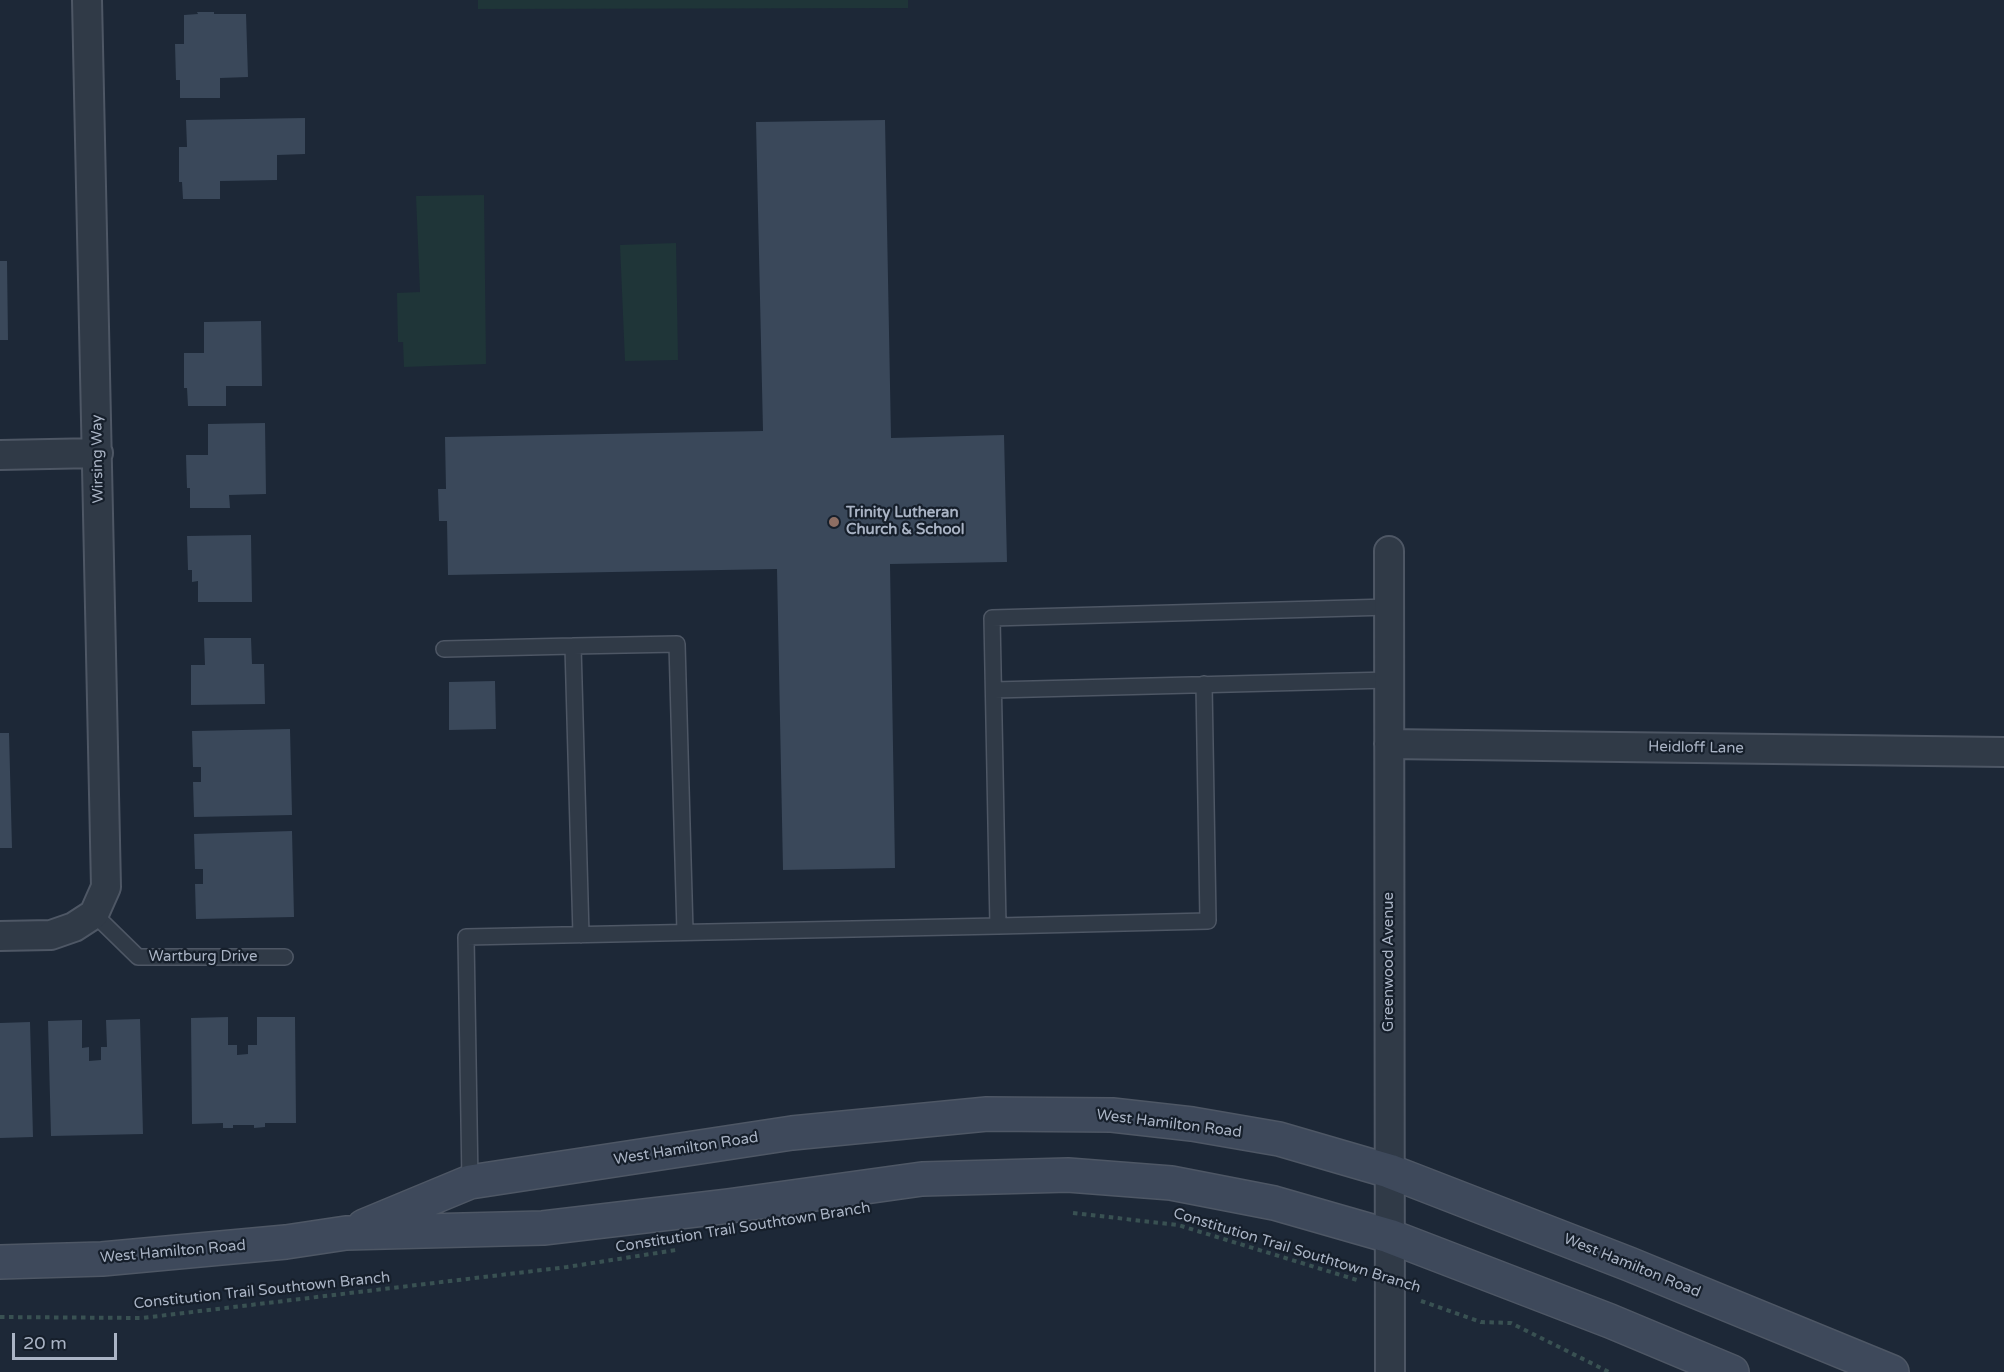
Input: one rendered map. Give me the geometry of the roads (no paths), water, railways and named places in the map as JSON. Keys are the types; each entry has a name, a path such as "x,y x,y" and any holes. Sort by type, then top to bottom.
{"main road":[{"name":"West Hamilton Road","path":"346,1233 470,1182 792,1133 987,1114 1112,1115 1192,1124 1279,1139 1389,1171 1629,1264 1892,1372"},
{"name":"West Hamilton Road","path":"0,1262 102,1259 285,1242 346,1233 543,1228 729,1206 922,1179 1068,1175 1171,1184 1274,1203 1389,1236 1610,1321 1732,1372"}],"street":[{"name":"Wirsing Way","path":"87,0 106,887 94,914"},
{"path":"0,455 98,453"},
{"name":"Greenwood Avenue","path":"1389,551 1390,1372"},
{"name":"Heidloff Lane","path":"1389,744 2004,752"},
{"path":"0,936 51,934 74,927 94,914"}],"lane":[{"path":"998,926 992,618 1389,607"},
{"path":"444,649 677,644 685,932"},
{"path":"573,646 581,934"},
{"path":"994,690 1389,680"},
{"path":"470,1182 466,937 1208,921 1204,684"},
{"name":"Wartburg Drive","path":"94,914 138,957 285,957"}],"place":[{"name":"Trinity Lutheran Church & School","path":"834,522"}]}
